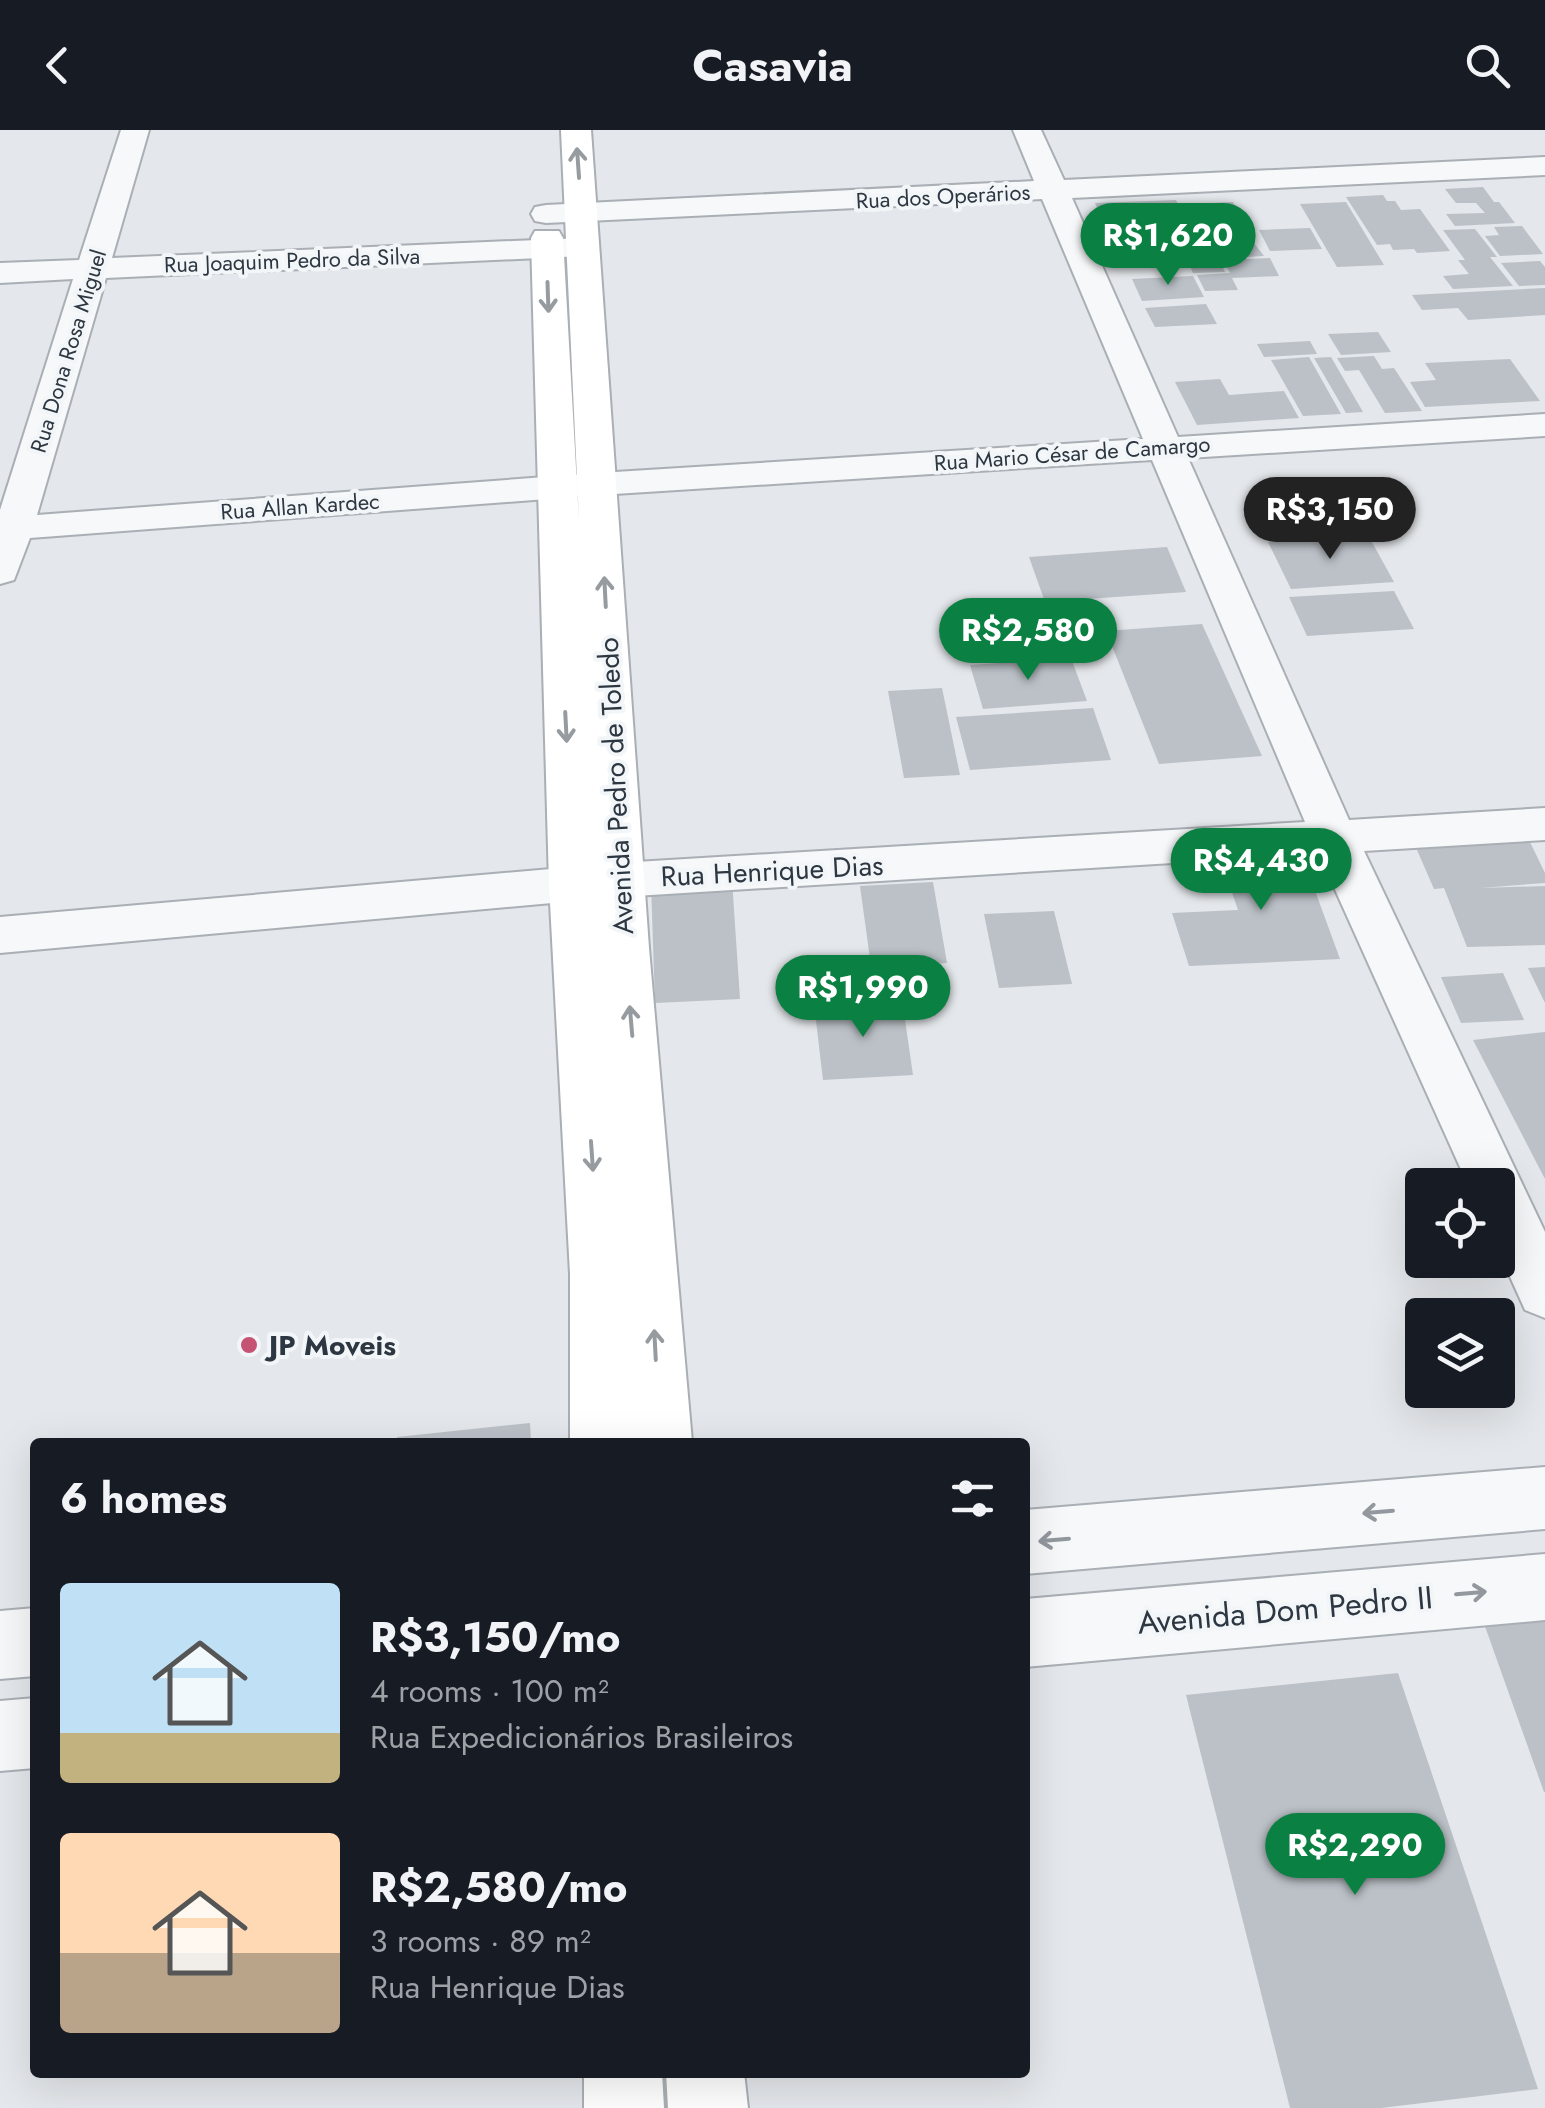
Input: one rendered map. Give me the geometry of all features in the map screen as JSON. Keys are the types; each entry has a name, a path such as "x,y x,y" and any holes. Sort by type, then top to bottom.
{"main road":[{"name":"Avenida Pedro de Toledo","path":"544,130 564,230 597,882 602,1438"},
{"name":"Avenida Pedro de Toledo","path":"564,230 576,130"},
{"name":"Avenida Pedro de Toledo","path":"597,882 648,1231 661,1438"},
{"path":"624,2078 624,2108"},
{"path":"706,2078 708,2108"}],"street":[{"name":"Rua Dona Rosa Miguel","path":"0,572 8,528 135,130"},
{"path":"1027,130 1334,840 1487,1168"},
{"path":"1498,142 1532,167 1545,198"},
{"name":"Rua dos Operários","path":"564,230 1053,191 1532,167"},
{"name":"Rua Joaquim Pedro da Silva","path":"0,273 564,230"},
{"name":"Rua Mario César de Camargo","path":"577,486 1545,425"},
{"name":"Rua Allan Kardec","path":"8,528 577,486"},
{"name":"Rua Henrique Dias","path":"0,935 597,882 1334,840 1545,824"},
{"path":"1515,1229 1545,1293"},
{"path":"1030,1542 1545,1498"},
{"name":"Avenida Dom Pedro II","path":"1030,1633 1545,1587"},
{"path":"0,1645 30,1642"},
{"path":"0,1736 30,1733"}],"building":[{"path":"1483,187 1515,223 1455,226 1446,214 1485,213 1476,203 1456,203 1445,189"},
{"path":"1383,195 1387,201 1395,201 1401,210 1420,209 1450,251 1417,253 1414,249 1393,250 1390,244 1377,245 1346,197"},
{"path":"1176,200 1185,218 1103,221 1095,203"},
{"path":"1233,202 1264,256 1230,258 1193,204"},
{"path":"1346,202 1384,265 1337,267 1300,204"},
{"path":"1167,221 1180,247 1212,245 1225,272 1193,273 1189,264 1121,267 1102,224"},
{"path":"1522,226 1543,254 1500,256 1485,236 1499,235 1494,227"},
{"path":"1310,228 1322,249 1270,251 1259,230"},
{"path":"1475,229 1497,257 1490,257 1513,286 1453,289 1443,276 1469,274 1458,260 1465,260 1443,230"},
{"path":"1270,258 1279,276 1232,278 1238,290 1205,291 1197,275 1230,273 1223,260"},
{"path":"1540,261 1545,267 1545,285 1519,286 1501,263"},
{"path":"1193,276 1204,297 1142,301 1132,279"},
{"path":"1545,288 1545,315 1468,320 1458,308 1422,310 1412,295"},
{"path":"1206,304 1217,324 1155,327 1145,308"},
{"path":"1378,332 1391,352 1341,355 1328,334"},
{"path":"1310,341 1317,354 1264,357 1257,344"},
{"path":"1374,356 1382,369 1394,368 1422,411 1385,413 1359,370 1345,371 1337,358"},
{"path":"1309,357 1341,414 1303,416 1271,360"},
{"path":"1331,357 1363,412 1346,413 1314,358"},
{"path":"1510,359 1540,401 1425,407 1410,382 1436,380 1425,363"},
{"path":"1220,379 1229,395 1284,391 1299,418 1197,425 1175,382"},
{"path":"1368,535 1394,582 1291,589 1268,542"},
{"path":"1167,547 1186,592 1045,602 1029,557"},
{"path":"1394,591 1414,629 1307,636 1289,597"},
{"path":"1202,624 1262,756 1159,764 1106,631"},
{"path":"1071,658 1087,701 983,709 970,665"},
{"path":"942,688 960,775 904,778 888,691"},
{"path":"1093,708 1111,760 970,770 956,717"},
{"path":"1528,838 1545,873 1545,883 1480,888 1545,886 1545,945 1467,947 1444,888 1434,889 1414,843"},
{"path":"1298,844 1340,959 1189,966 1172,913 1238,910 1217,848"},
{"path":"732,880 740,999 655,1003 651,884"},
{"path":"933,882 947,963 871,966 860,886"},
{"path":"1054,911 1072,984 999,988 984,914"},
{"path":"1545,967 1545,1003 1528,968"},
{"path":"1503,973 1524,1020 1461,1023 1441,977"},
{"path":"902,999 913,1075 823,1080 814,1004"},
{"path":"1545,1032 1545,1179 1473,1040"},
{"path":"530,1423 531,1438 397,1438"},
{"path":"1545,1612 1545,1792 1544,1792 1482,1618"},
{"path":"1398,1673 1538,2089 1381,2108 1290,2108 1186,1695"}],"place":[{"name":"JP Moveis","path":"249,1345"}]}
